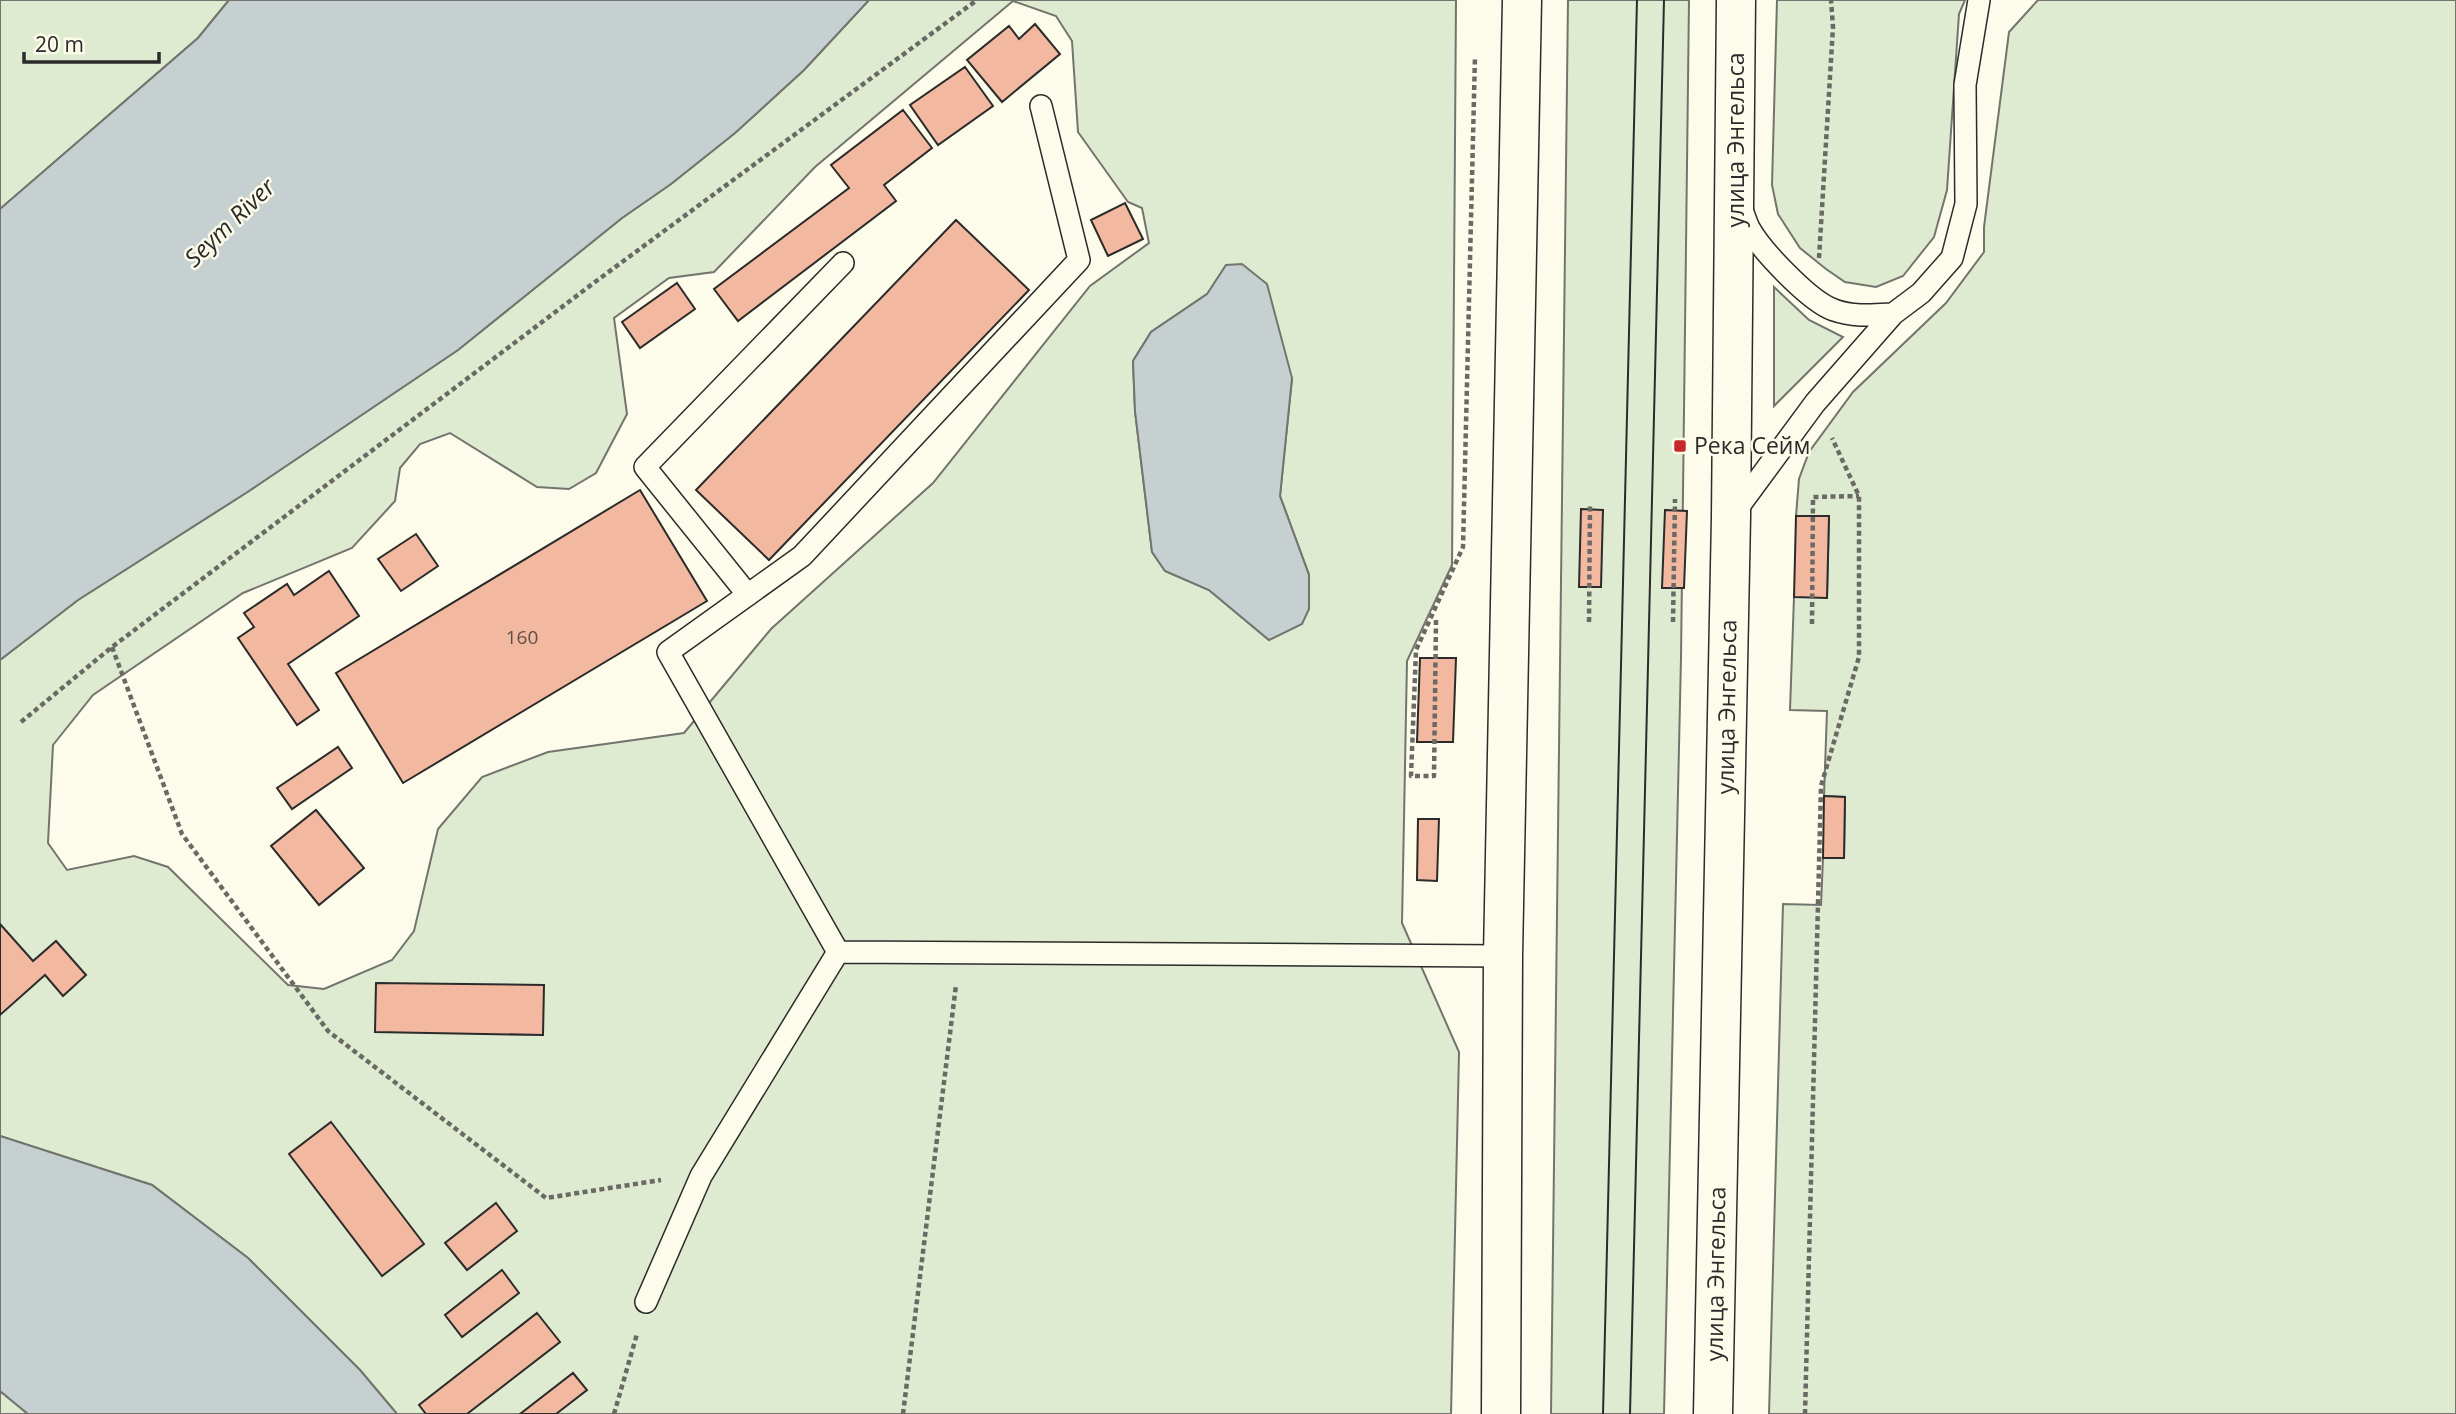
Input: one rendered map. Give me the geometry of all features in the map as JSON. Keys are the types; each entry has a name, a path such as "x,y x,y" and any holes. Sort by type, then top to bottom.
{"main road":[{"path":"1501,1414 1503,956 1522,0"},
{"name":"улица Энгельса","path":"1713,1414 1731,517 1737,0"}],"lane":[{"path":"1731,517 1815,403 1893,314 1922,293 1952,258 1966,204 1965,85 1979,0"},
{"path":"838,952 668,652 802,556 1079,260 1041,106"},
{"path":"1736,192 1750,229 1770,258 1816,301 1846,314 1893,314"},
{"path":"748,595 645,467 843,263"},
{"path":"838,952 1503,956"},
{"path":"646,1302 701,1176 838,952"}],"path":[{"path":"21,722 112,647 573,298 977,0"},
{"path":"1816,301 1833,27 1831,0"},
{"path":"1436,620 1434,775 1411,776 1416,650 1463,547 1475,55"},
{"path":"1805,1414 1821,786 1859,657 1859,496 1815,403"},
{"path":"1812,624 1814,497 1859,496"},
{"path":"1673,622 1675,499"},
{"path":"1589,622 1590,505"},
{"path":"112,647 182,834 328,1031 546,1198 659,1181 669,1173"},
{"path":"903,1414 960,953"},
{"path":"614,1414 646,1302"}],"green space":[{"path":"0,0 229,0 198,38 0,209"},
{"path":"869,0 1456,0 1452,565 1407,661 1402,923 1459,1052 1451,1414 397,1414 360,1370 248,1258 152,1185 0,1136 0,660 78,600 249,491 458,350 622,218 671,184 735,133 804,70","holes":["1013,1 1056,16 1072,41 1078,132 1128,202 1142,208 1149,243 1090,286 933,483 771,629 684,733 548,752 482,777 438,829 414,931 392,960 324,989 288,985 168,867 134,856 67,870 48,843 53,745 93,695 243,593 352,548 395,501 400,468 420,444 450,433 537,487 569,489 596,473 627,414 614,318 669,278 714,272 815,167","1207,294 1292,378 1280,496 1309,575 1269,640 1209,590 1165,571 1152,552 1135,411 1133,361 1151,332"]},
{"path":"1568,0 1689,0 1681,658 1664,1414 1551,1414"},
{"path":"1777,0 1965,0 1959,14 1947,190 1934,237 1903,276 1876,287 1845,282 1826,269 1800,248 1778,214 1772,185"},
{"path":"2038,0 2456,0 2456,1414 1769,1414 1783,904 1821,905 1823,858 1844,858 1845,797 1824,796 1827,711 1790,710 1794,597 1827,597 1829,516 1796,516 1799,479 1809,452 1853,392 1946,303 1984,252 1984,227 2009,32"},
{"path":"1774,287 1809,320 1843,337 1774,406"},
{"path":"0,1391 28,1414 0,1414"}],"water":[{"name":"Seym River","path":"229,0 869,0 804,70 735,133 671,184 622,218 458,350 249,491 78,600 0,660 0,209 198,38"},
{"path":"1242,264 1267,284 1292,378 1280,496 1309,575 1309,609 1302,624 1269,640 1209,590 1165,571 1152,552 1135,411 1133,361 1151,332 1207,294 1226,265"},
{"path":"0,1136 152,1185 248,1258 360,1370 397,1414 28,1414 0,1391"}],"building":[{"path":"1035,24 1060,54 1002,102 967,60 1009,26 1019,39"},
{"path":"965,67 993,106 938,145 910,105"},
{"path":"903,110 932,148 884,185 896,201 738,321 714,289 849,188 831,165"},
{"path":"1125,203 1143,239 1108,256 1091,220"},
{"path":"956,220 1029,290 769,560 696,490"},
{"path":"677,283 695,309 640,348 622,322"},
{"path":"640,490 707,601 403,783 336,673"},
{"path":"1581,509 1603,510 1601,587 1579,587"},
{"path":"1665,510 1687,511 1684,588 1662,588"},
{"path":"1796,516 1829,516 1827,598 1794,597"},
{"path":"416,534 438,566 401,591 378,559"},
{"path":"329,571 359,616 288,664 319,710 297,725 238,638 254,627 244,613 287,584 294,595"},
{"path":"1420,658 1456,658 1453,742 1417,742"},
{"path":"338,747 352,768 292,809 277,788"},
{"path":"1824,796 1845,797 1844,858 1823,858"},
{"path":"316,810 364,868 319,905 271,846"},
{"path":"1418,819 1439,819 1437,881 1417,880"},
{"path":"0,924 33,961 56,941 86,975 63,996 45,975 0,1015"},
{"path":"376,983 544,985 543,1035 375,1032"},
{"path":"331,1122 424,1244 382,1276 289,1154"},
{"path":"496,1203 517,1231 467,1270 445,1243"},
{"path":"502,1270 519,1293 462,1337 445,1315"},
{"path":"537,1313 560,1342 467,1414 426,1414 419,1405"},
{"path":"573,1373 587,1390 556,1414 520,1414"}],"tram line":[{"path":"1603,1414 1637,0"},
{"path":"1630,1414 1664,0"}],"place":[{"name":"Река Сейм","path":"1680,446"}]}
